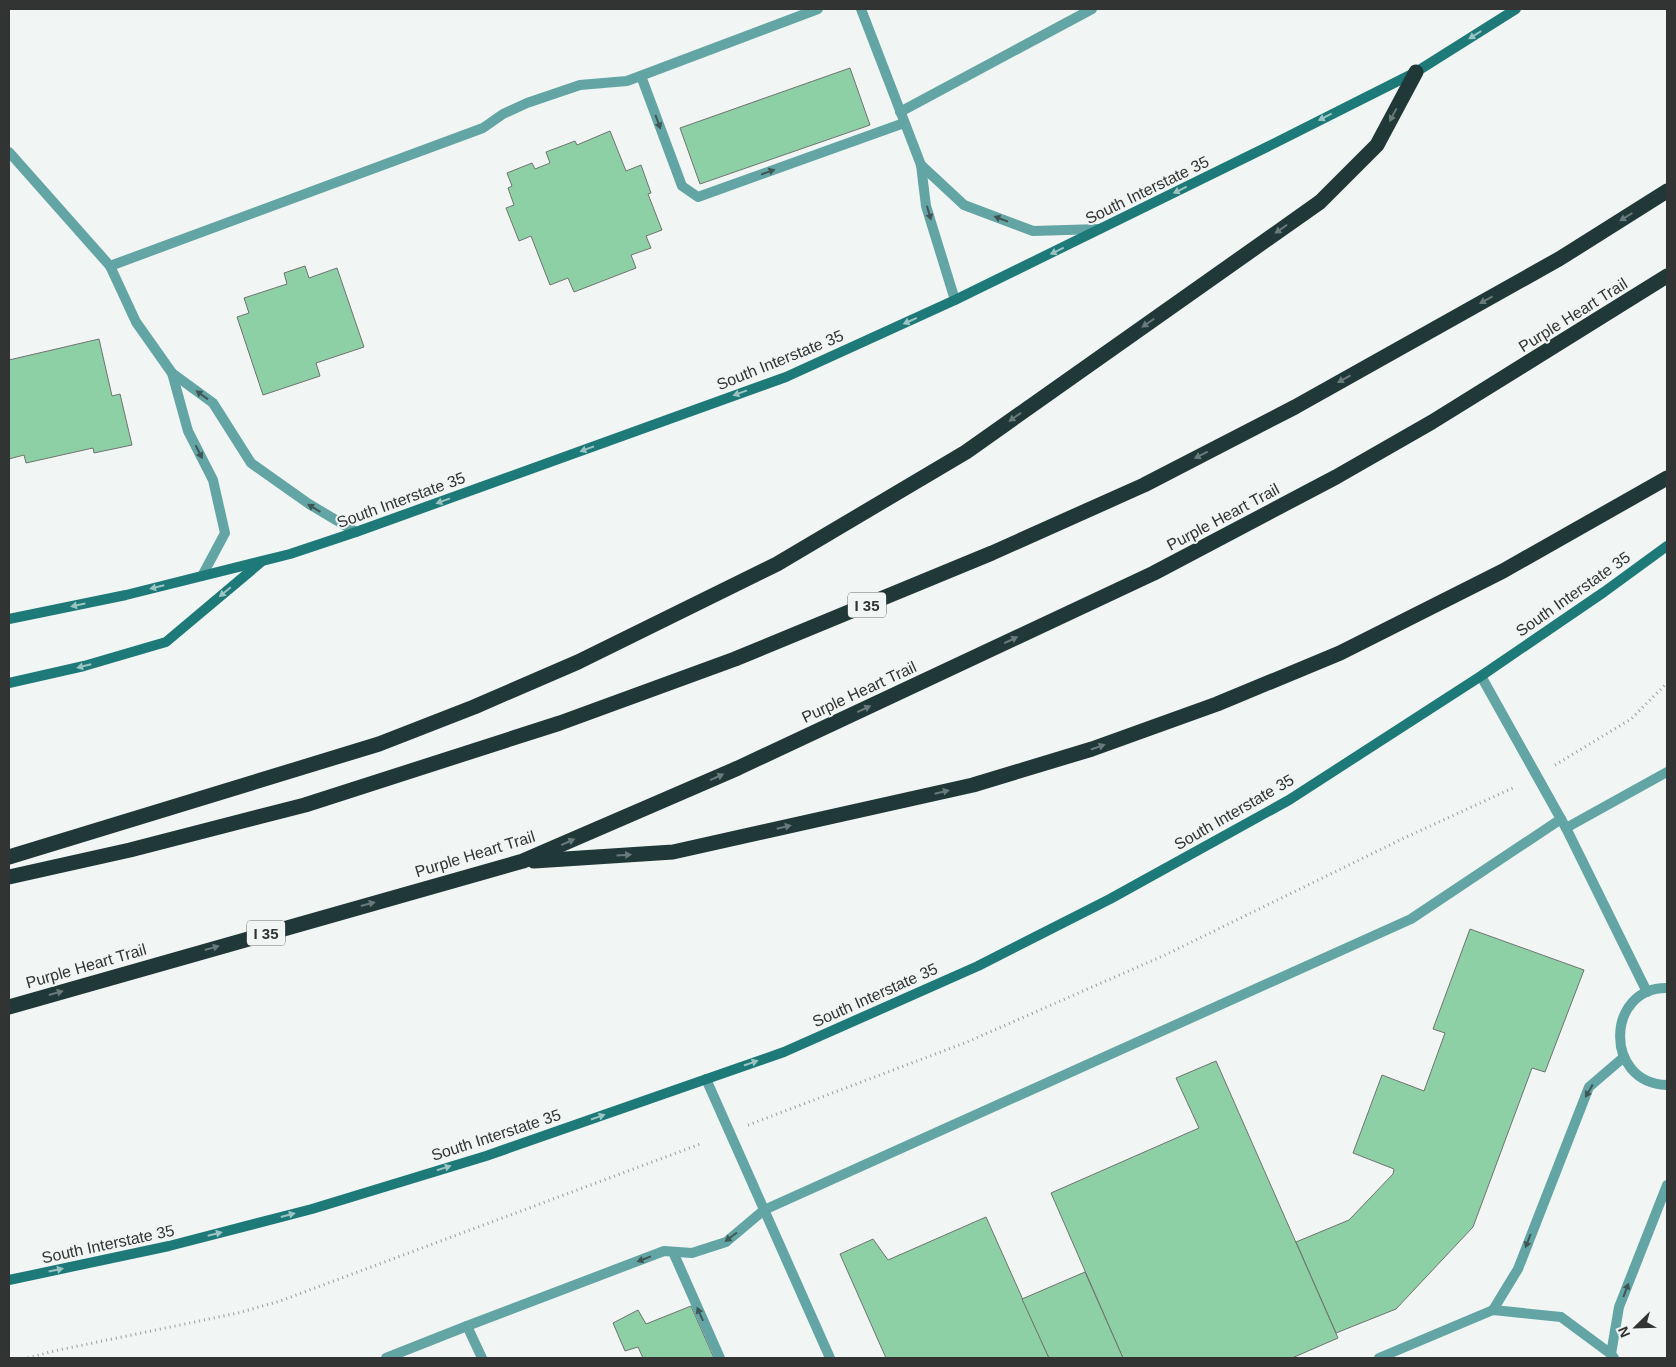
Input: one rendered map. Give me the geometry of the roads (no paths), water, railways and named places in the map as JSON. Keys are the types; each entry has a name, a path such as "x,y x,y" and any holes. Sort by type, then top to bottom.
{"highway":[{"path":"9,857 299,770 378,744 474,707 578,662 777,564 966,452 1320,202 1377,145 1416,72"},
{"name":"I 35","path":"9,877 130,850 305,805 560,723 735,660 974,561 1144,485 1295,407 1560,259 1667,191"},
{"name":"Purple Heart Trail","path":"9,1006 523,861 738,768 1154,573 1336,477 1432,422 1667,276"},
{"path":"523,861 673,852 973,785 1092,749 1217,704 1340,653 1503,571 1667,478"}],"main road":[{"name":"South Interstate 35","path":"9,619 126,595 290,554 786,377 955,300 1416,72 1516,9"},
{"name":"South Interstate 35","path":"9,1280 169,1246 312,1209 486,1156 784,1052 969,970 1110,899 1289,800 1481,676 1604,592 1667,546"},
{"path":"9,683 84,666 166,642 263,561"}],"lane":[{"path":"110,266 483,128 503,114 527,103 580,85 627,81 818,9"},
{"path":"862,9 921,166 926,206 955,300"},
{"path":"900,112 1092,9"},
{"path":"641,76 682,186 698,197 904,123"},
{"path":"9,152 110,266 136,322 172,373 213,403 251,463 309,504 356,532"},
{"path":"921,166 964,205 1033,232 1100,229"},
{"path":"172,373 188,431 213,480 225,533 202,576"},
{"path":"1481,676 1563,824 1647,992"},
{"path":"386,1358 664,1251 692,1253 726,1242 764,1210 1411,919 1563,824 1667,772"},
{"path":"1667,988 1647,992 1635,1001 1625,1013 1620,1027 1619,1042 1624,1057 1632,1070 1644,1079 1659,1085 1667,1085"},
{"path":"1493,1310 1518,1269 1589,1087 1624,1057"},
{"path":"706,1079 830,1358"},
{"path":"1379,1358 1493,1310 1561,1317 1612,1356 1620,1307 1667,1186"},
{"path":"673,1252 720,1358"},
{"path":"467,1326 482,1358"}]}
